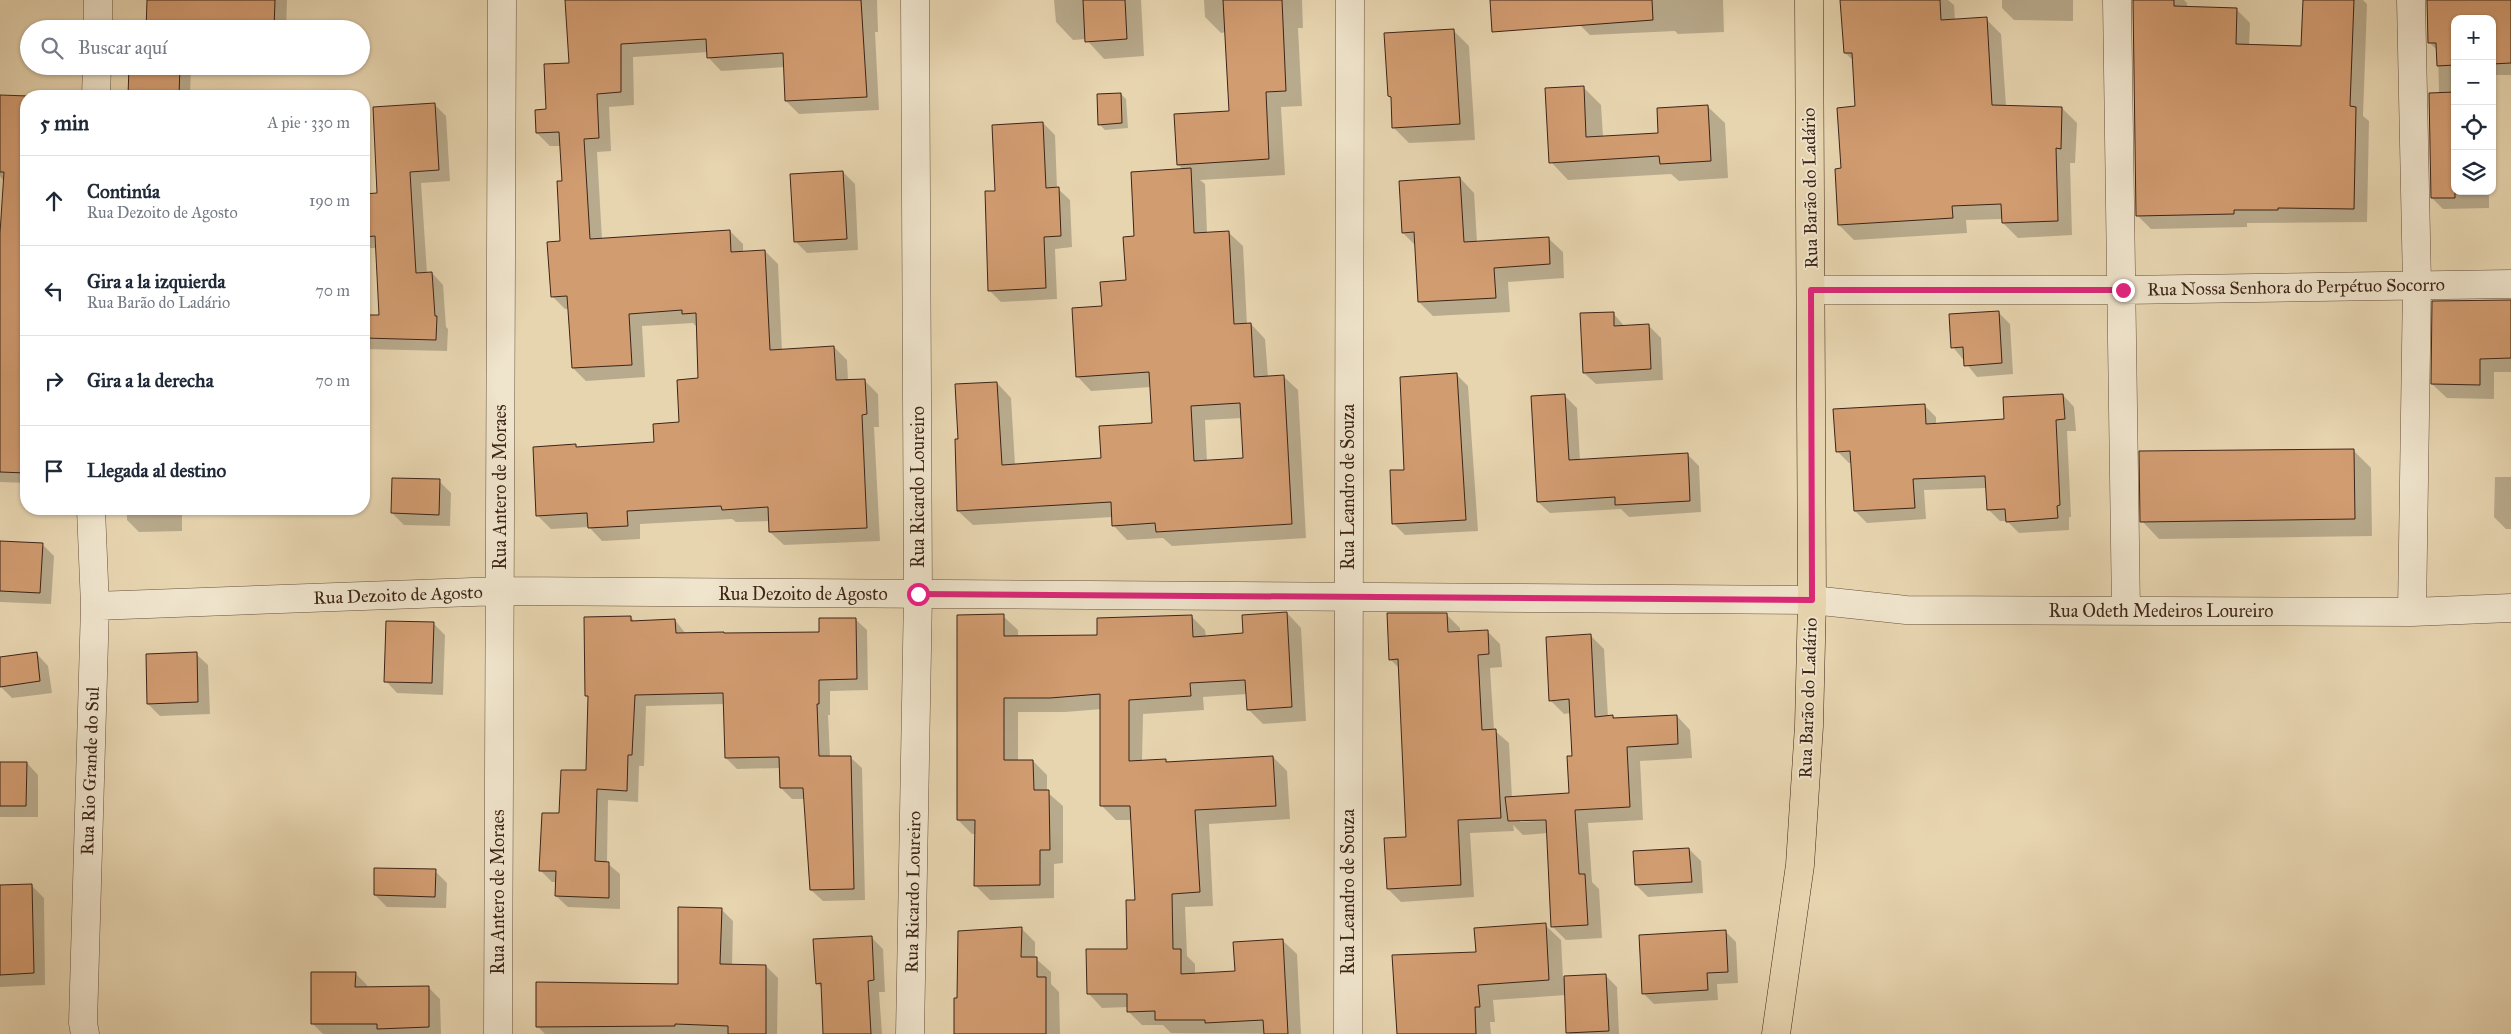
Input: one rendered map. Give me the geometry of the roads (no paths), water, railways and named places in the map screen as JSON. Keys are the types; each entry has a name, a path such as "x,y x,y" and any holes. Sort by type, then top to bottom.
{"main road":[{"name":"Rua Barão do Ladário","path":"1776,1034 1800,865 1809,726 1812,600 1809,0"}],"street":[{"path":"98,0 98,20"},
{"name":"Rua Antero de Moraes","path":"498,1034 502,0"},
{"name":"Rua Ricardo Loureiro","path":"910,1034 918,594 915,0"},
{"name":"Rua Leandro de Souza","path":"1348,1034 1347,596 1350,0"},
{"path":"2117,0 2123,290 2126,611"},
{"path":"2411,0 2417,284 2412,612"},
{"path":"96,90 97,75"},
{"name":"Rua Nossa Senhora do Perpétuo Socorro","path":"1811,290 2123,290 2511,284"},
{"name":"Rua Rio Grande do Sul","path":"85,1034 83,1023 95,606 91,515"},
{"name":"Rua Dezoito de Agosto","path":"95,606 500,592 1812,600"},
{"name":"Rua Odeth Medeiros Loureiro","path":"1812,600 1906,610 2412,612 2511,608"}]}
